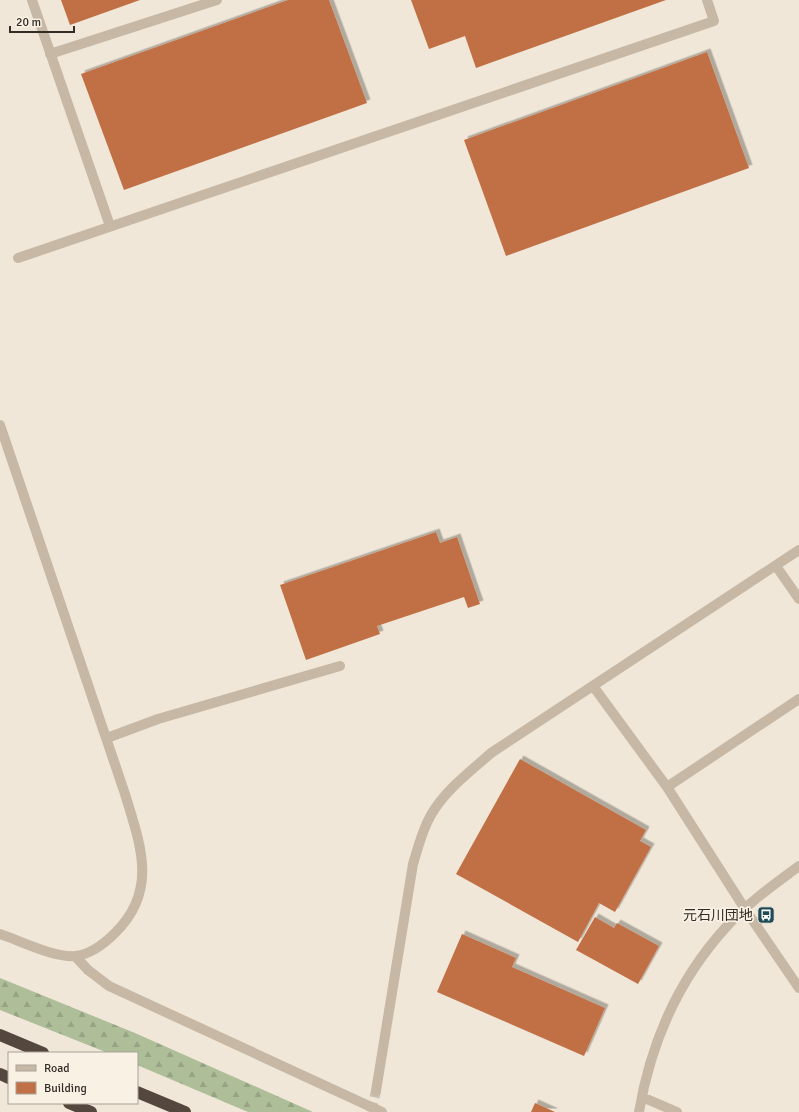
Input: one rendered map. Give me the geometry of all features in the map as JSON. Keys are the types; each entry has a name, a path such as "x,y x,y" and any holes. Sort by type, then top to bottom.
{"highway":[{"path":"0,1035 41,1052"},
{"path":"138,1092 185,1112"},
{"path":"71,1104 91,1112"}],"street":[{"path":"32,0 110,226"},
{"path":"50,54 217,0"},
{"path":"18,258 714,21 707,0"},
{"path":"0,425 5,454 107,738 138,837 143,865 142,880 131,913 122,926 100,946 89,952 75,956 59,955 0,934"},
{"path":"376,1091 405,901 413,864 431,814 451,789 491,753 799,550"},
{"path":"776,566 799,599"},
{"path":"107,738 158,719 340,666"},
{"path":"593,686 667,788 745,909 799,988"},
{"path":"667,788 799,699"},
{"path":"639,1112 656,1042 681,988 724,931 745,909 799,866"},
{"path":"75,956 88,970 109,986 382,1112"},
{"path":"642,1097 678,1112"}],"green space":[{"path":"0,978 135,1033 313,1112 248,1112 138,1065 138,1052 105,1052 0,1010"}],"building":[{"path":"61,0 140,0 70,25"},
{"path":"288,0 329,0 367,103 124,190 81,74"},
{"path":"411,0 666,0 476,68 465,36 429,49"},
{"path":"707,52 749,168 506,256 464,140"},
{"path":"436,532 440,543 457,537 480,604 468,608 464,597 377,626 380,634 306,660 280,585"},
{"path":"520,759 646,830 640,841 651,847 615,912 599,903 578,942 456,874"},
{"path":"595,917 614,928 617,923 659,946 638,984 576,950"},
{"path":"462,934 516,958 512,967 605,1008 584,1056 437,992"},
{"path":"535,1103 555,1112 531,1112"}],"tunnel":[{"path":"371,1112 376,1091"}],"place":[{"name":"元石川団地","path":"766,915"}]}
